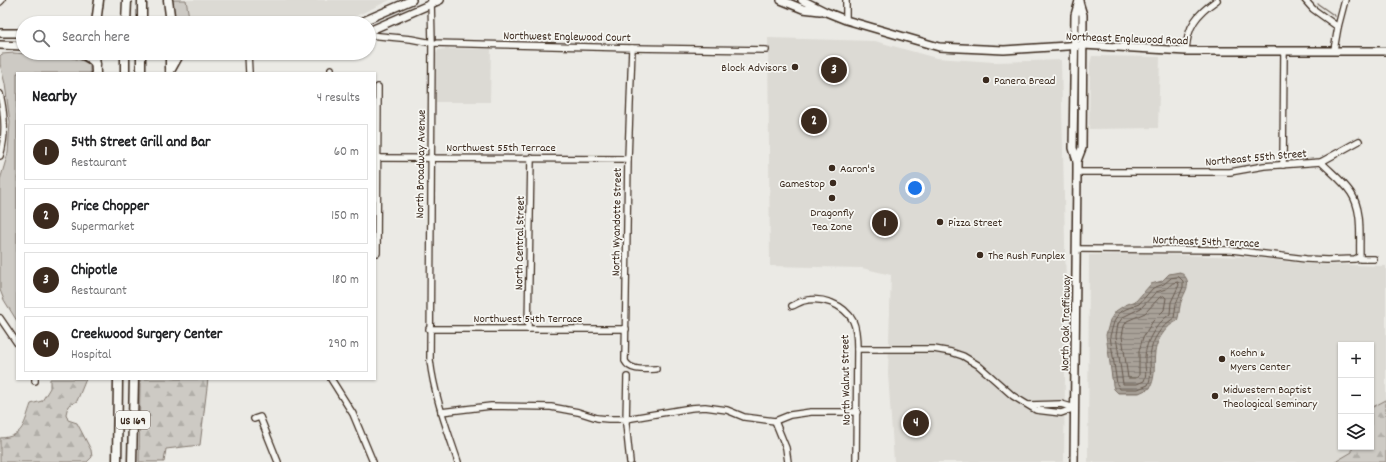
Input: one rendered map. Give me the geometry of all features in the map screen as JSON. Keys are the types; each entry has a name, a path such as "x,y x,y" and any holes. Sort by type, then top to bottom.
{"highway":[{"path":"97,14 99,0"},
{"path":"127,0 127,16"},
{"path":"142,0 142,16"},
{"path":"168,0 170,16"},
{"path":"92,60 96,64"},
{"path":"96,60 96,72"},
{"path":"125,72 126,60"},
{"path":"141,60 141,72"},
{"path":"170,60 170,72"},
{"path":"170,72 176,60"},
{"name":"US 169","path":"117,462 118,380"},
{"name":"US 169","path":"132,462 134,380"}],"main road":[{"path":"375,16 412,0"},
{"path":"376,28 431,2 440,0"},
{"name":"Northeast Englewood Road","path":"781,0 803,9 826,12"},
{"name":"Northeast Englewood Road","path":"802,0 846,20 939,47 1004,50 1083,45 1186,51 1386,51"},
{"name":"North Oak Trafficway","path":"1077,161 1082,148 1083,15 1079,0"},
{"name":"North Oak Trafficway","path":"1074,462 1077,161 1073,148 1075,15 1079,0"},
{"path":"0,33 16,33"},
{"path":"0,45 16,46"}],"street":[{"path":"846,0 846,20"},
{"path":"1186,51 1188,33 1193,21 1206,8 1217,0"},
{"path":"1305,0 1338,27"},
{"path":"1334,50 1345,0"},
{"name":"North Broadway Avenue","path":"431,2 430,360 432,376 441,412 458,462"},
{"name":"Northwest Englewood Court","path":"376,36 411,39 432,43 766,50"},
{"name":"North Wyandotte Street","path":"632,48 628,159 626,361 627,364 635,369 656,369"},
{"path":"1283,165 1284,51"},
{"path":"248,60 249,72"},
{"path":"377,253 376,159 378,87"},
{"path":"0,94 4,140 0,156"},
{"name":"Northeast 55th Street","path":"1077,172 1230,172 1264,166 1321,162 1359,141"},
{"name":"North Central Street","path":"528,329 531,158"},
{"name":"Northwest 55th Terrace","path":"376,159 628,159"},
{"path":"1321,162 1349,190 1357,205 1359,218 1360,257 1357,258"},
{"name":"Northeast 54th Terrace","path":"1076,249 1232,250 1306,260 1357,258 1360,260 1374,259"},
{"name":"North Walnut Street","path":"792,306 804,301 815,300 827,302 840,307 854,322 857,335 856,462"},
{"path":"0,318 16,342"},
{"name":"Northwest 54th Terrace","path":"429,329 626,329"},
{"path":"857,349 934,349 951,352 963,356 978,365 1013,396 1036,410 1061,413 1075,408"},
{"path":"627,377 626,419 630,462"},
{"path":"332,380 353,414 373,462"},
{"path":"1029,405 1061,404 1075,408"},
{"path":"441,412 491,406 551,406 608,420 626,419 705,407 727,410 744,417 775,421 790,415 811,412 857,412"},
{"path":"254,419 260,417 278,462"},
{"path":"775,421 786,448 788,462"}],"shaded area":[{"path":"186,0 390,0 356,16 189,16"},
{"path":"768,38 875,41 936,58 994,62 1061,60 1066,287 1064,462 894,462 888,374 891,275 862,268 770,266"},
{"path":"491,49 490,102 436,102 436,54 438,50"},
{"path":"1092,56 1160,57 1158,128 1089,129 1090,64"},
{"name":"Midwestern Baptist Theological Seminary","path":"1143,254 1249,257 1310,264 1386,266 1386,462 1088,462 1089,255"}],"green space":[{"path":"172,0 186,0 189,16 175,16"},
{"path":"16,53 16,60 80,60 90,65 90,72 16,72 16,319 4,300 0,290 0,180 8,153 10,122 5,84 0,64 0,56 2,54"},
{"path":"50,380 86,380 77,401 68,406 66,414 68,420 77,423 91,450 92,457 87,462 0,462 0,438 8,437 19,432 31,404 42,401 50,388"},
{"path":"140,380 208,380 200,445 166,449 164,462 139,462"},
{"path":"1386,400 1386,462 1335,462 1352,452 1352,450 1374,450 1374,406"}],"water":[{"path":"1180,272 1187,280 1187,288 1181,301 1177,321 1166,329 1157,343 1155,350 1154,375 1150,388 1139,393 1118,393 1114,389 1113,385 1106,335 1110,320 1116,311 1125,305 1136,301 1151,284 1162,281 1169,274"}],"waterway":[{"path":"1318,4 1335,16"}],"place":[{"name":"Block Advisors","path":"795,67"},
{"name":"Chipotle","path":"834,70"},
{"name":"Panera Bread","path":"986,80"},
{"name":"Price Chopper","path":"814,121"},
{"name":"Aaron's","path":"832,168"},
{"name":"GameStop","path":"833,183"},
{"name":"Dragonfly Tea Zone","path":"832,198"},
{"name":"Pizza Street","path":"940,222"},
{"name":"54th Street Grill and Bar","path":"885,223"},
{"name":"The Rush Funplex","path":"980,255"},
{"name":"Koehn & Myers Center","path":"1222,359"},
{"name":"Midwestern Baptist Theological Seminary","path":"1215,396"},
{"name":"Creekwood Surgery Center","path":"916,423"}]}
